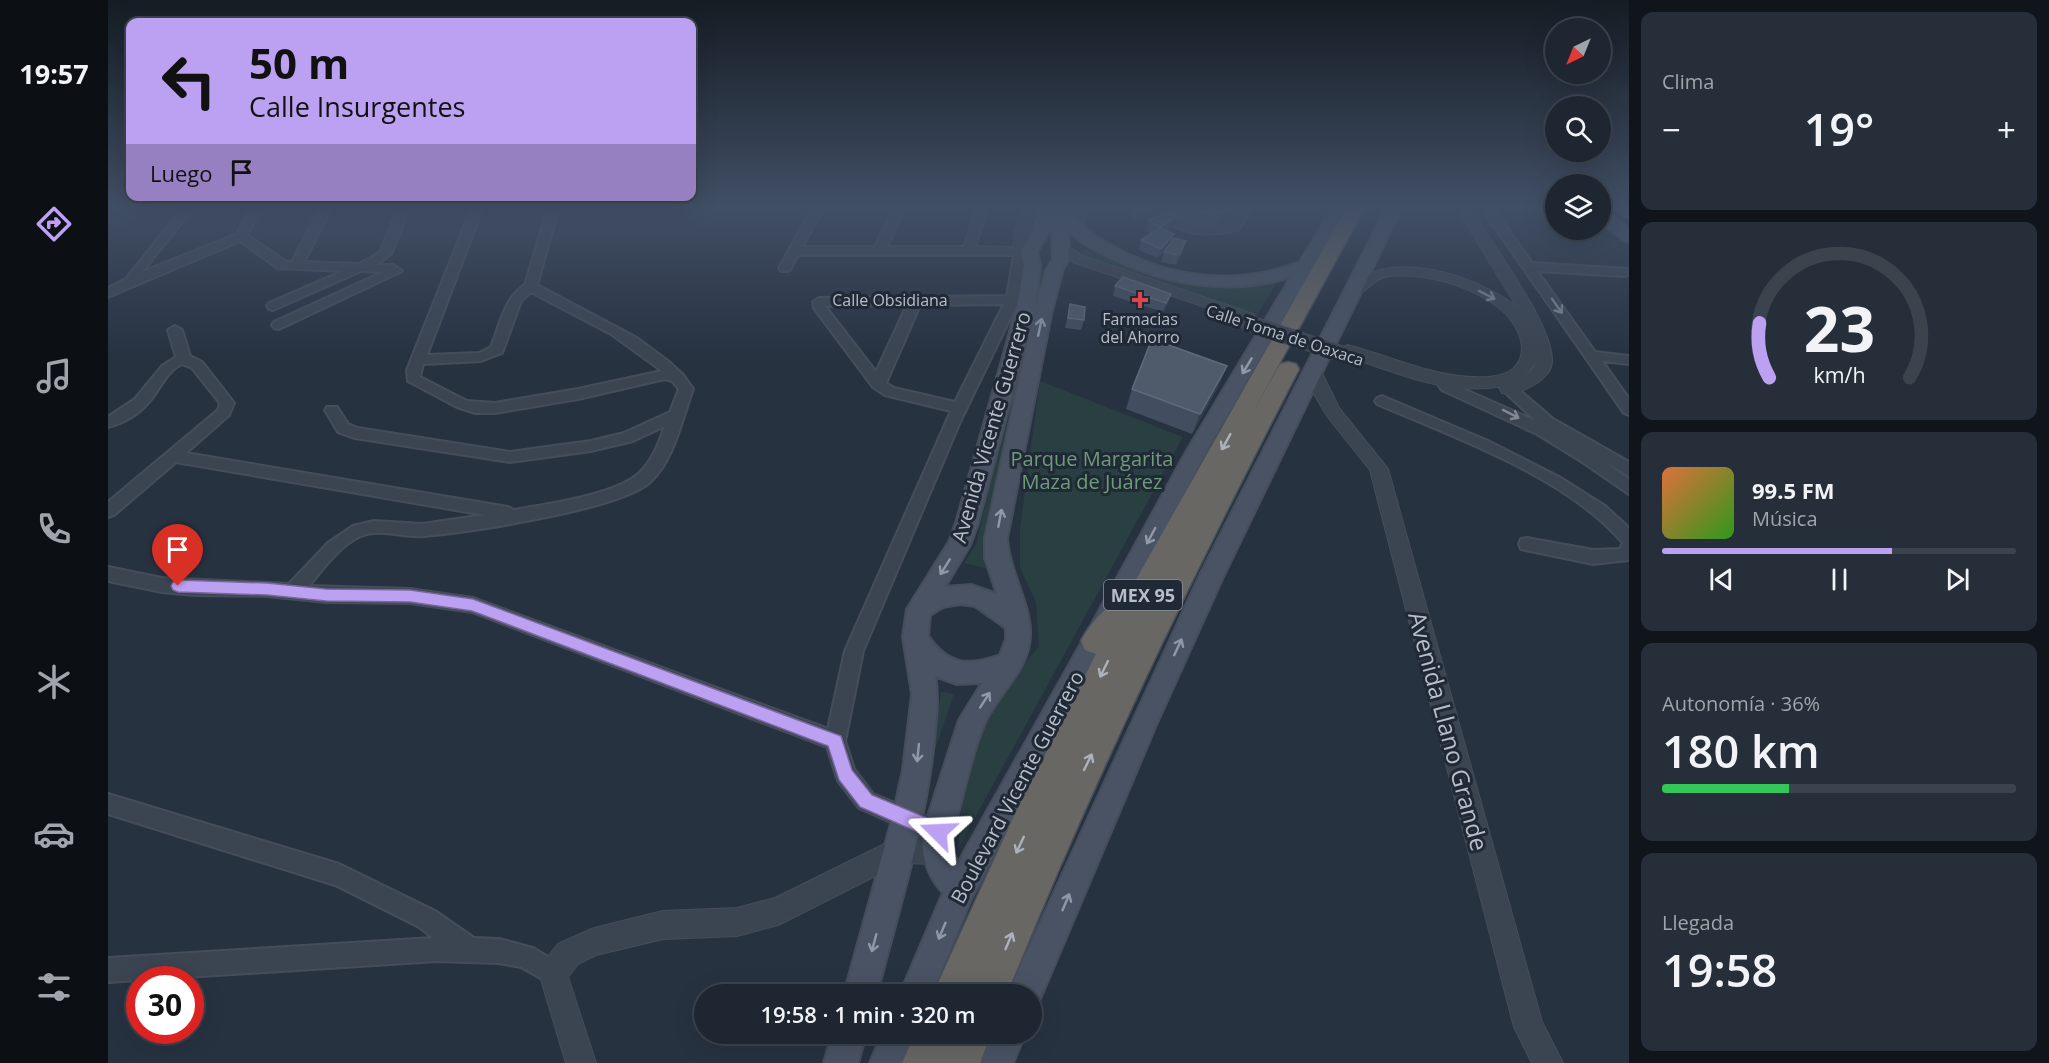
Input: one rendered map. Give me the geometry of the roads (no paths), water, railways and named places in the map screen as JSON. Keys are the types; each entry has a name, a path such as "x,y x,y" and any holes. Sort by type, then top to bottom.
{"highway":[{"name":"Boulevard Vicente Guerrero","path":"956,984 1105,667 1329,257"},
{"name":"MEX 95","path":"991,984 1059,821 1120,696 1219,497 1347,257"},
{"path":"1096,641 1149,583"},
{"path":"923,1063 932,1044"},
{"path":"959,1063 967,1044"}],"main road":[{"name":"Avenida Vicente Guerrero","path":"863,984 907,820 916,770 925,694 915,638 919,609 959,545 967,523 1020,299 1032,265 1029,257"},
{"path":"960,889 944,872 937,841 972,720 1010,662 1018,639 1018,623 997,558 996,538 1043,310 1055,269 1062,257"},
{"path":"1121,257 1174,276 1206,281 1239,282 1270,278 1292,273 1308,265"},
{"name":"Boulevard Vicente Guerrero","path":"920,984 960,889 1195,454 1313,257"},
{"path":"1029,984 1143,724 1211,577 1314,373 1331,331 1355,291 1371,257"},
{"path":"919,609 938,598 962,593 977,595 997,604 1018,623"},
{"path":"915,638 922,650 933,661 948,670 966,675 985,673 1010,662"},
{"path":"841,1063 846,1044"},
{"path":"887,1063 896,1044"},
{"path":"995,1063 1004,1044"}],"street":[{"path":"124,284 137,273 150,257"},
{"path":"108,293 124,284 191,257"},
{"path":"270,257 282,265 360,267 396,271 279,325"},
{"path":"296,266 301,257"},
{"path":"273,306 381,257"},
{"path":"459,257 418,360 413,378 419,383 462,404 475,408 495,408 578,394 665,375 679,378"},
{"path":"531,286 538,257"},
{"path":"785,268 791,257"},
{"name":"Calle Toma de Oaxaca","path":"1077,257 1078,259 1346,353 1444,383 1485,391 1539,374 1545,362 1534,321 1493,257"},
{"path":"1522,257 1629,410"},
{"name":"Calle Toma de Oaxaca","path":"1055,269 1065,265 1083,267 1247,319"},
{"path":"1530,267 1624,272"},
{"name":"Calle Toma de Oaxaca","path":"1355,291 1378,274 1404,272 1445,277 1491,296 1509,308 1530,336 1532,350 1526,366 1504,385"},
{"path":"418,360 481,357 497,350 515,301 519,294 531,286"},
{"path":"293,592 345,538 357,530 372,527 401,531 424,530 518,515 622,490 641,481 656,465 686,389 679,378 604,325 531,286"},
{"path":"916,299 878,384 890,392 960,408"},
{"path":"937,841 907,820 866,801 845,774 835,741 854,651 960,408 1020,299"},
{"name":"Calle Obsidiana","path":"878,384 818,305 819,302 1020,299"},
{"path":"175,330 184,359"},
{"path":"1592,357 1629,360"},
{"path":"108,422 144,400 165,369 184,359 191,360 197,365 227,403 224,412 108,511"},
{"name":"Avenida Llano Grande","path":"1314,373 1330,410 1361,443 1379,468 1529,1027 1548,1063"},
{"name":"Calle Toma de Oaxaca","path":"1444,383 1508,412 1583,455 1629,488"},
{"path":"1504,385 1522,403 1556,428 1616,461 1629,471"},
{"path":"1382,401 1504,454 1586,498 1614,520 1629,539"},
{"path":"1299,402 1330,410"},
{"path":"332,410 343,428 355,433 510,458 591,446 628,437 675,416"},
{"path":"171,456 518,515"},
{"path":"1527,544 1593,557 1625,555 1629,547"},
{"path":"108,574 162,585 326,595 410,596 473,605 835,741"},
{"path":"108,804 339,875 427,919 470,950"},
{"path":"581,1063 574,1035 556,994 553,973 568,954 594,942 663,925 737,922 778,911 899,850 937,841"},
{"path":"108,970 437,949 499,951 525,956 553,973"}],"place":[{"name":"Farmacias del Ahorro","path":"1140,300"}],"park label":[{"name":"Parque Margarita Maza de Juárez","path":"1092,470"}]}
